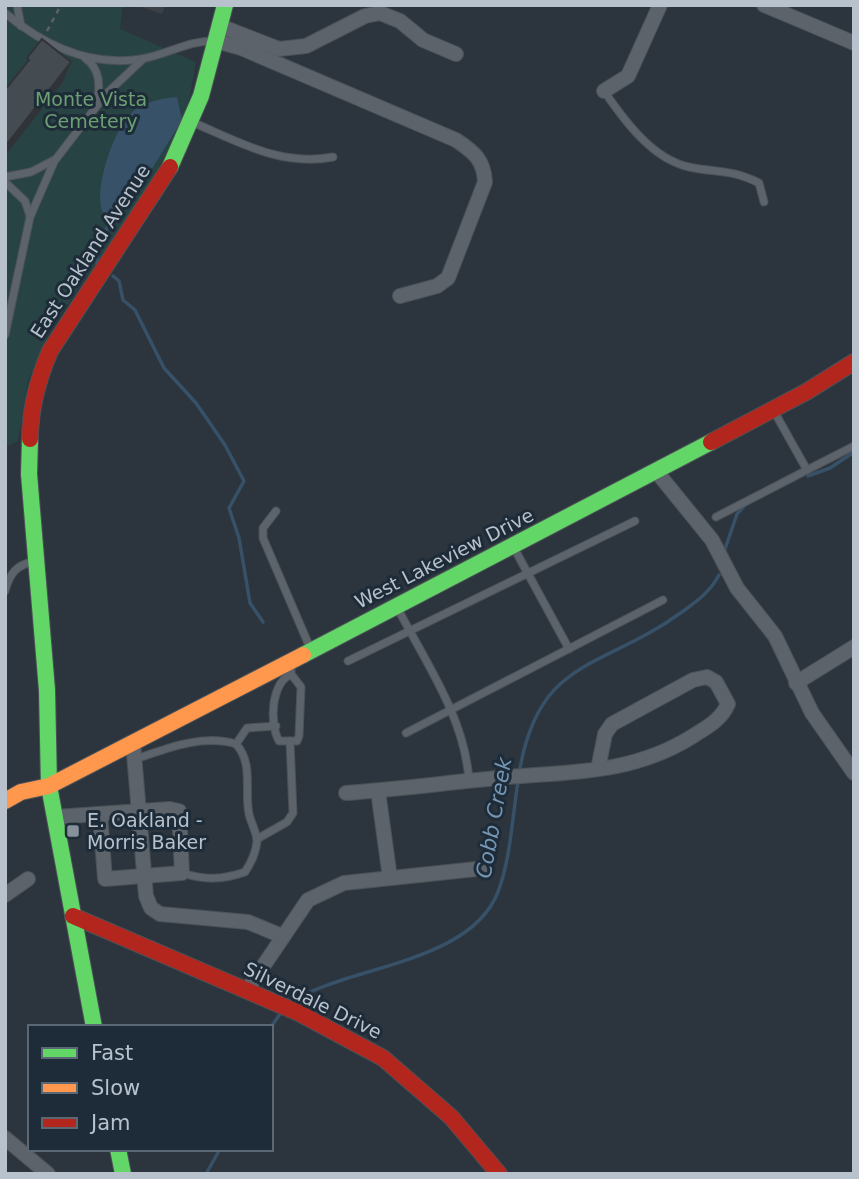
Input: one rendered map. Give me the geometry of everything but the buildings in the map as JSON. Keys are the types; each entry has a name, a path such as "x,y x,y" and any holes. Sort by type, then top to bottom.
{"street":[{"name":"East Oakland Avenue","path":"94,1025 49,786 47,690 29,442 32,409 40,374 50,351 155,194 191,122 225,5"},
{"path":"604,91 628,76 660,5"},
{"path":"764,5 854,43"},
{"path":"218,34 279,49 306,46 365,16 380,13 400,21 423,40 456,54"},
{"path":"218,34 241,48 456,140 472,150 485,166 485,182 448,278 437,286 400,296"},
{"name":"West Lakeview Drive","path":"5,801 21,793 49,786 133,742 291,668 311,651 773,409 854,362"},
{"path":"656,471 712,540 737,588 775,636 812,713 854,773"},
{"path":"796,683 854,647"},
{"path":"346,793 534,777 598,769 637,763 666,753 714,723 728,704 716,682 707,677 693,680 612,724 605,734 598,769"},
{"path":"133,742 146,896 151,908 160,914 248,922 282,936"},
{"path":"378,791 390,878"},
{"path":"55,817 140,811 179,811 182,873 145,878 105,879 100,814"},
{"path":"247,990 308,900 344,883 486,868"},
{"path":"5,895 28,879"},
{"name":"Silverdale Drive","path":"73,916 299,1013 383,1058 451,1116 499,1174"},
{"path":"5,1138 48,1174"},
{"path":"118,1151 123,1174"}],"lane":[{"path":"17,5 21,26"},
{"path":"5,13 42,40 82,56 90,62 98,76 97,105"},
{"path":"82,56 142,59 218,34"},
{"path":"5,335 30,217 55,159 97,105 142,59"},
{"path":"604,91 639,138 647,144 687,167 736,172 759,183 764,202"},
{"path":"191,122 273,157 313,161 333,157"},
{"path":"30,217 25,201 5,180 31,172 55,159"},
{"path":"773,409 807,470"},
{"path":"716,517 854,446"},
{"path":"276,511 263,528 263,538 311,651"},
{"path":"348,661 635,521"},
{"path":"514,546 569,649"},
{"path":"5,591 11,574 21,564 36,561"},
{"path":"406,733 663,600"},
{"path":"397,606 452,709 468,757 469,781"},
{"path":"291,668 301,687 299,736 297,741 279,741 276,726 277,686 291,668"},
{"path":"236,744 247,728 276,726"},
{"path":"136,760 170,746 224,741 236,744 243,752 247,764 248,810 257,839 246,872 209,880 182,873"},
{"path":"257,839 288,822 293,813 290,741"}],"path":[{"path":"42,40 61,5"}],"green space":[{"name":"Monte Vista Cemetery","path":"5,5 123,5 120,29 196,62 187,111 133,210 52,327 28,380 18,441 5,447"}],"water":[{"path":"177,97 182,120 148,175 121,209 110,214 103,213 100,203 103,174 120,128 141,106 156,100"}],"waterway":[{"path":"97,264 97,251 114,212"},
{"path":"113,276 119,281 123,300 135,310 164,368 196,403 225,445 244,481 229,508 239,538 250,603 263,622"},
{"name":"Cobb Creek","path":"808,476 830,468 854,452"},
{"name":"Cobb Creek","path":"725,549 737,514 747,503"},
{"name":"Cobb Creek","path":"519,774 528,736 541,707 558,686 577,671 653,631 682,612 698,600 719,575"},
{"name":"Cobb Creek","path":"292,1001 317,989 437,948 463,934 484,916 502,879 518,782"},
{"name":"Cobb Creek","path":"272,1025 280,1014"},
{"name":"Cobb Creek","path":"206,1174 219,1151"}],"traffic: fast":[{"path":"170,167 201,96 225,5"},
{"path":"30,439 29,474 47,690 49,786 94,1025"},
{"path":"303,655 711,442"},
{"path":"118,1151 123,1174"}],"traffic: slow":[{"path":"5,801 21,792 49,786 303,655"}],"traffic: jam":[{"path":"30,439 31,416 50,351 170,167"},
{"path":"711,442 806,392 854,362"},
{"path":"73,916 299,1013 383,1058 451,1117 499,1174"}],"place":[{"name":"E. Oakland - Morris Baker","path":"73,831"}]}
